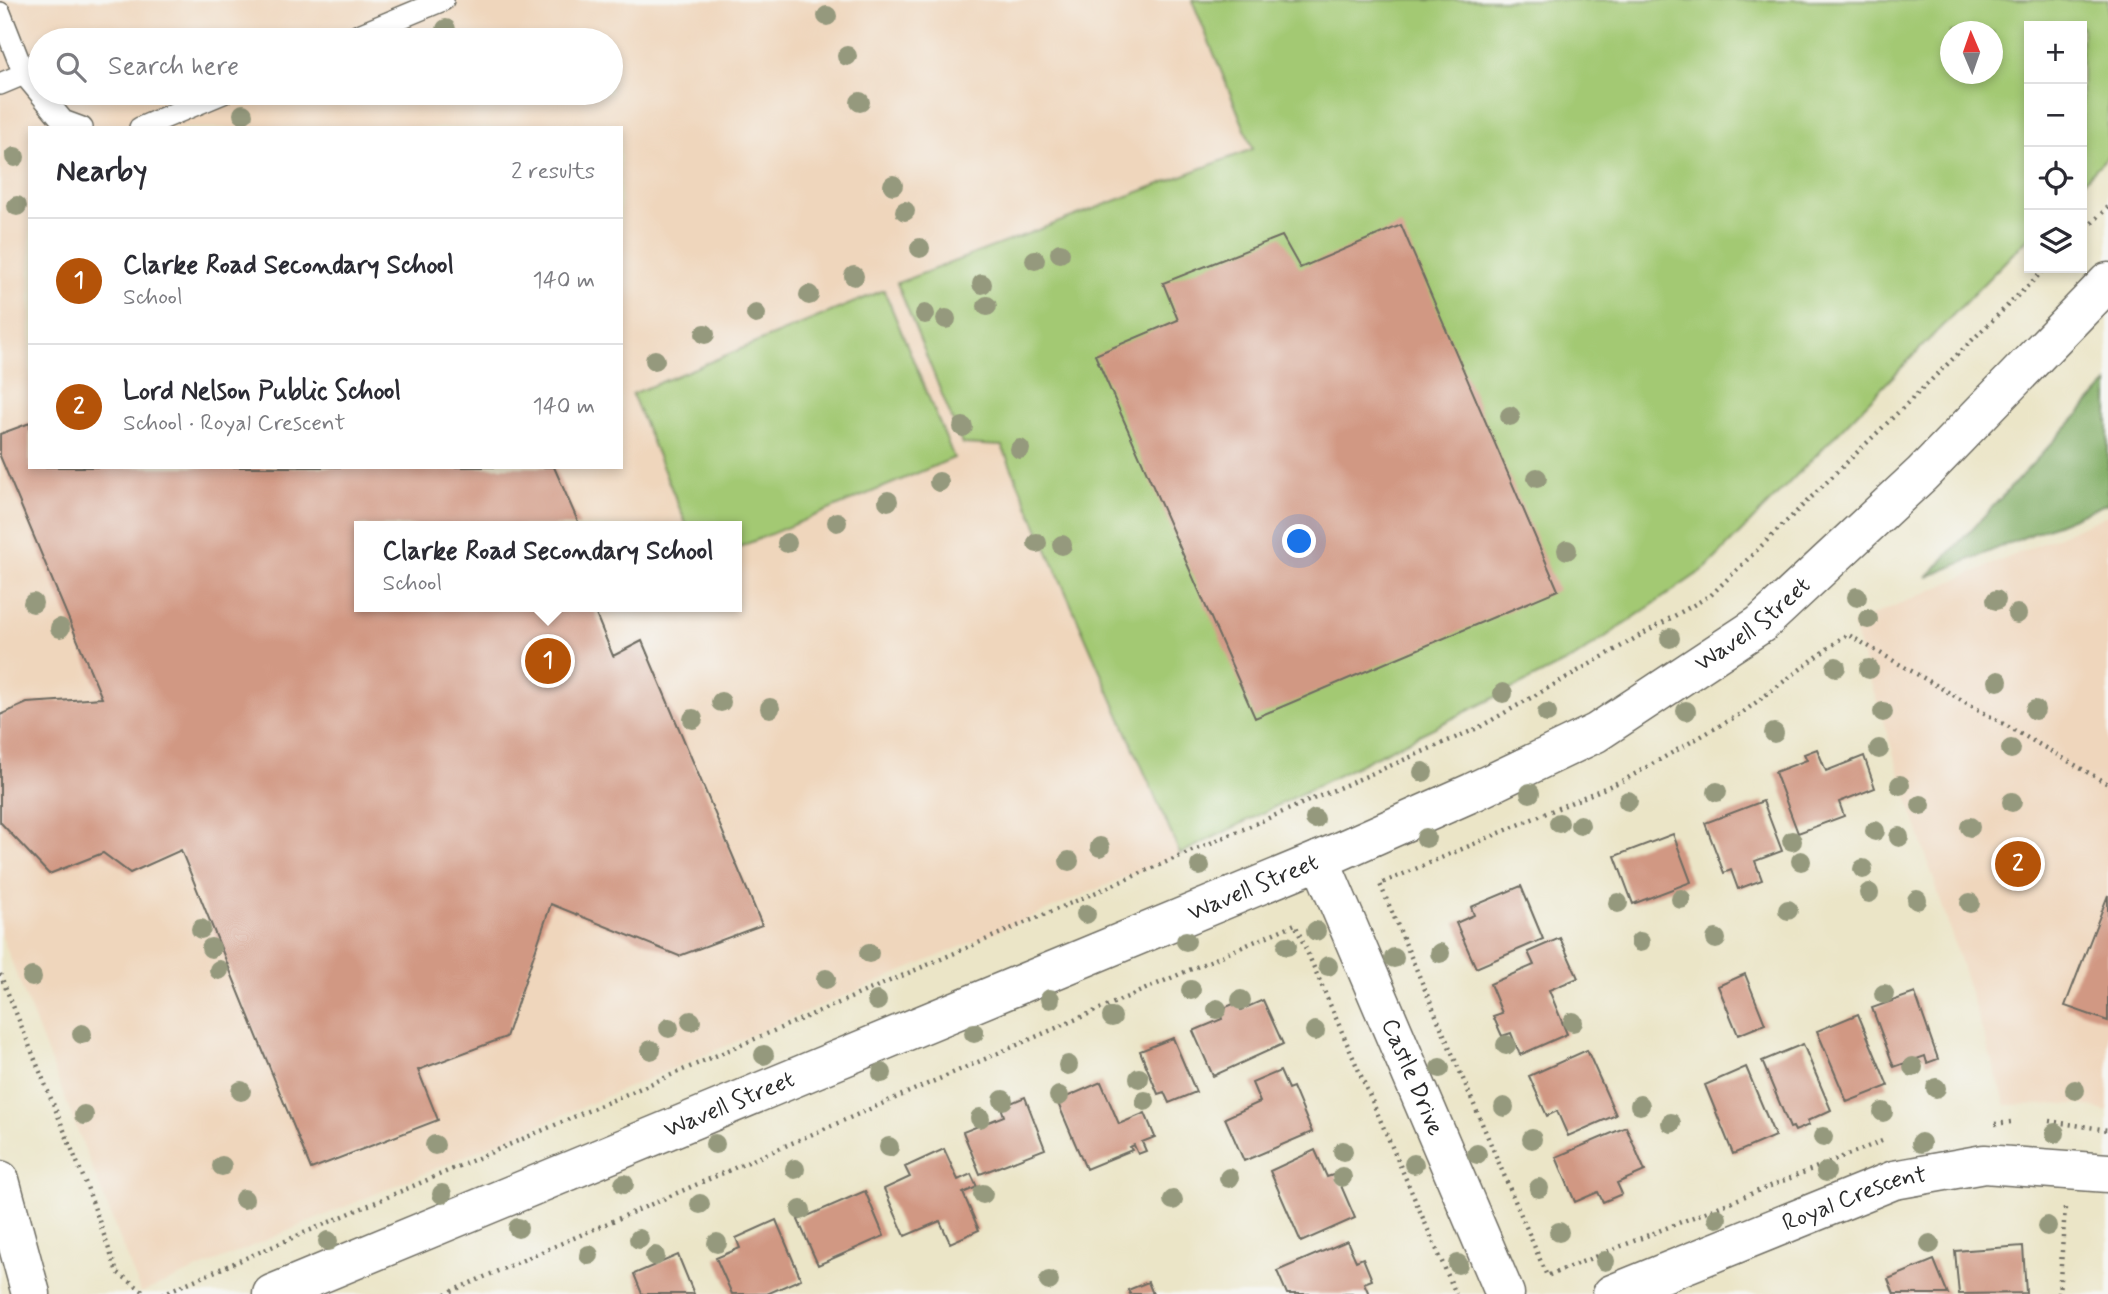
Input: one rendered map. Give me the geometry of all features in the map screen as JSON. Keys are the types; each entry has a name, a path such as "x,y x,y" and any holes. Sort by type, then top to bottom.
{"street":[{"name":"Wavell Street","path":"272,1294 1320,860 1473,792 1595,733 1761,624 1922,474 2108,282"},
{"name":"Castle Drive","path":"1320,860 1505,1294"},
{"name":"Royal Crescent","path":"1612,1294 1894,1180 1984,1164 2108,1172"},
{"path":"0,1180 31,1294"}],"lane":[{"path":"376,28 443,0"},
{"path":"0,13 28,79"},
{"path":"0,84 24,74"},
{"path":"50,105 63,121 77,126"},
{"path":"145,126 195,105"}],"path":[{"path":"2087,228 2108,207"},
{"path":"162,1294 1478,728 1711,594 2041,273"},
{"path":"1892,1140 1878,1142 1776,1182 1547,1276 1380,884 1626,779 1742,713 1847,634 2108,784"},
{"path":"445,1294 1295,925 1456,1294"},
{"path":"0,974 86,1184 117,1272 147,1294"},
{"path":"2049,1121 2108,1130"},
{"path":"1984,1126 2011,1122"},
{"path":"2059,1294 2065,1196"}],"shaded area":[{"path":"0,0 1192,0 1253,149 897,283 962,444 1002,446 1180,854 141,1293 0,932"},
{"path":"2108,515 2108,1112 2080,1104 2006,1105 1852,624"}],"green space":[{"path":"1192,0 2108,0 2108,156 2087,178 2087,21 2024,21 2024,242 1706,568 1576,657 1180,854 1002,446 962,444 897,283 1253,149"},
{"path":"884,290 954,458 742,546 742,521 685,521 632,394"},
{"path":"2108,383 2108,503 1927,577"}],"building":[{"path":"1401,225 1558,590 1255,718 1095,355 1178,320 1163,283 1282,236 1300,268"},
{"path":"28,424 28,469 555,469 578,521 354,521 354,612 595,612 613,656 642,641 762,925 679,956 551,904 506,1037 418,1070 438,1120 311,1169 181,850 130,873 103,853 49,874 0,822 0,715 27,703 102,698 0,456 0,434"},
{"path":"1817,749 1826,771 1864,756 1875,788 1839,802 1844,816 1798,833 1775,772 1807,760 1804,754"},
{"path":"1763,801 1782,851 1755,861 1762,880 1738,889 1731,870 1724,873 1705,823"},
{"path":"1673,834 1691,882 1633,904 1615,856"},
{"path":"1521,886 1543,939 1476,968 1456,923 1474,915 1471,907"},
{"path":"2108,895 2108,1021 2065,1006"},
{"path":"1560,938 1578,978 1549,990 1567,1034 1520,1055 1511,1033 1502,1036 1493,1016 1502,1013 1490,984 1534,965 1528,952"},
{"path":"1745,974 1765,1024 1738,1035 1718,986"},
{"path":"1915,993 1938,1059 1927,1063 1925,1056 1894,1067 1872,1008"},
{"path":"1263,1000 1283,1044 1213,1076 1193,1031 1222,1019 1219,1010 1238,1002 1241,1010"},
{"path":"1858,1014 1888,1086 1847,1102 1817,1031"},
{"path":"1173,1038 1196,1092 1169,1103 1164,1092 1158,1094 1140,1051"},
{"path":"1803,1044 1831,1110 1807,1121 1809,1125 1795,1131 1793,1127 1790,1128 1762,1061"},
{"path":"1587,1050 1616,1115 1568,1136 1557,1111 1547,1116 1529,1076"},
{"path":"1746,1067 1775,1136 1733,1154 1705,1085"},
{"path":"1280,1071 1288,1089 1293,1087 1312,1132 1244,1161 1225,1118 1260,1102 1252,1083"},
{"path":"1101,1082 1119,1124 1145,1113 1155,1137 1142,1142 1146,1151 1138,1154 1134,1145 1130,1147 1132,1150 1086,1169 1057,1101"},
{"path":"1025,1097 1045,1149 980,1174 963,1132 1004,1116 1001,1107"},
{"path":"1626,1127 1645,1171 1617,1183 1622,1194 1603,1202 1598,1192 1575,1202 1556,1157"},
{"path":"944,1149 958,1180 971,1174 977,1187 963,1193 979,1230 950,1243 940,1221 905,1236 884,1189 910,1177 905,1167"},
{"path":"1315,1150 1327,1177 1336,1174 1355,1218 1301,1242 1270,1171"},
{"path":"865,1191 884,1236 818,1265 798,1220"},
{"path":"776,1220 801,1279 767,1294 732,1294 716,1258 740,1248 736,1238"},
{"path":"1347,1241 1356,1261 1363,1258 1372,1280 1364,1283 1369,1294 1287,1294 1277,1271"},
{"path":"2023,1246 2026,1293 1959,1294 1955,1251"},
{"path":"678,1255 694,1294 642,1294 634,1274"},
{"path":"1934,1260 1948,1294 1894,1294 1888,1279"},
{"path":"1148,1282 1153,1294 1130,1294 1128,1290"}],"place":[{"name":"Clarke Road Secondary School","path":"548,661"},
{"name":"Lord Nelson Public School","path":"2018,864"}]}
